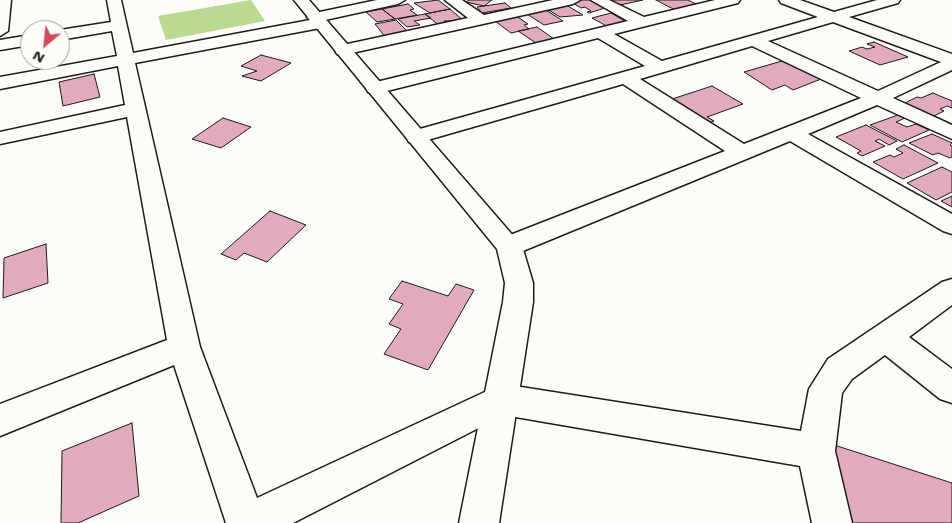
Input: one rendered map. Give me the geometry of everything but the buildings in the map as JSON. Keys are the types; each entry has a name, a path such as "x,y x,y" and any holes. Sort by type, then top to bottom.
{"street":[{"path":"0,24 4,0"},
{"path":"301,0 509,246 519,282 518,302 479,523"},
{"path":"0,84 318,20 398,0"},
{"path":"452,0 480,20"},
{"path":"343,50 573,0"},
{"path":"598,0 642,22"},
{"path":"375,88 733,0"},
{"path":"786,0 949,67"},
{"path":"417,137 893,0"},
{"path":"519,12 535,22"},
{"path":"70,31 117,13 184,347 248,523 502,399 816,451"},
{"path":"550,31 566,41"},
{"path":"601,32 659,67"},
{"path":"753,40 952,133"},
{"path":"0,45 20,42"},
{"path":"509,246 743,153 949,67"},
{"path":"625,77 743,153"},
{"path":"0,138 136,109"},
{"path":"792,133 952,226"},
{"path":"832,523 816,451 826,389 840,368 886,338 952,290"},
{"path":"886,338 952,388"},
{"path":"0,420 184,347"}],"green space":[{"path":"251,0 265,21 166,40 158,16"}]}
